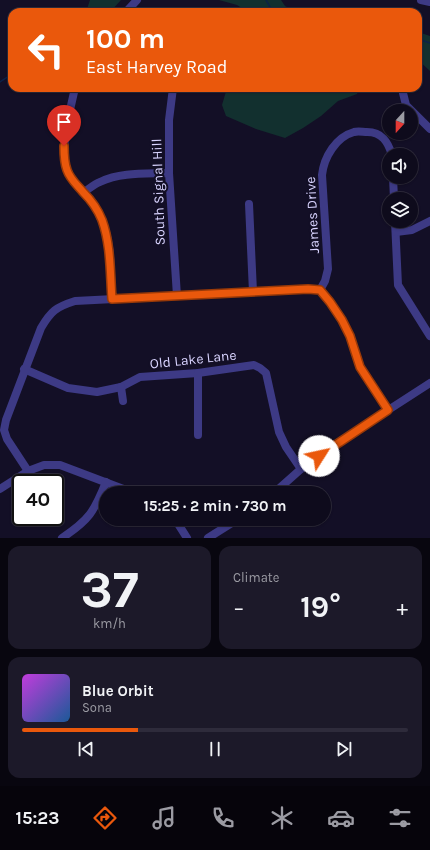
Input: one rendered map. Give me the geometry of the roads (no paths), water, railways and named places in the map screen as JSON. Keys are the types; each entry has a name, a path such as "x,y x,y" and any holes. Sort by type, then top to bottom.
{"street":[{"path":"130,8 137,0"},
{"path":"421,0 430,2"},
{"path":"74,92 64,146 64,159 70,176 95,207 101,219 109,248 112,299"},
{"name":"South Signal Hill","path":"172,92 169,120 169,173 177,296"},
{"path":"403,93 406,105 430,129"},
{"name":"James Drive","path":"320,290 325,281 328,269 322,175 327,157 332,149 345,136 355,132 372,132 383,137 390,148"},
{"path":"84,192 98,182 124,174 169,173"},
{"path":"249,204 253,292"},
{"path":"396,232 412,230 430,221"},
{"path":"396,228 398,284 430,336"},
{"path":"28,471 2,430 40,328 49,314 61,305 75,301 308,289 320,290 342,320 350,336 360,367 388,410"},
{"name":"Old Lake Lane","path":"24,369 68,388 97,392 121,387 140,377 198,373 254,365 266,373 279,432 301,469"},
{"path":"198,373 198,435"},
{"path":"282,486 301,469 328,449 430,383"},
{"path":"121,387 123,401"},
{"path":"0,489 28,471 44,465 60,465 116,486"},
{"path":"62,538 75,530 90,515 97,505 106,482"},
{"path":"179,526 187,538"},
{"path":"208,538 227,526"}],"waterway":[{"path":"266,0 271,8"},
{"path":"422,40 430,43"},
{"path":"0,82 8,77"}]}
